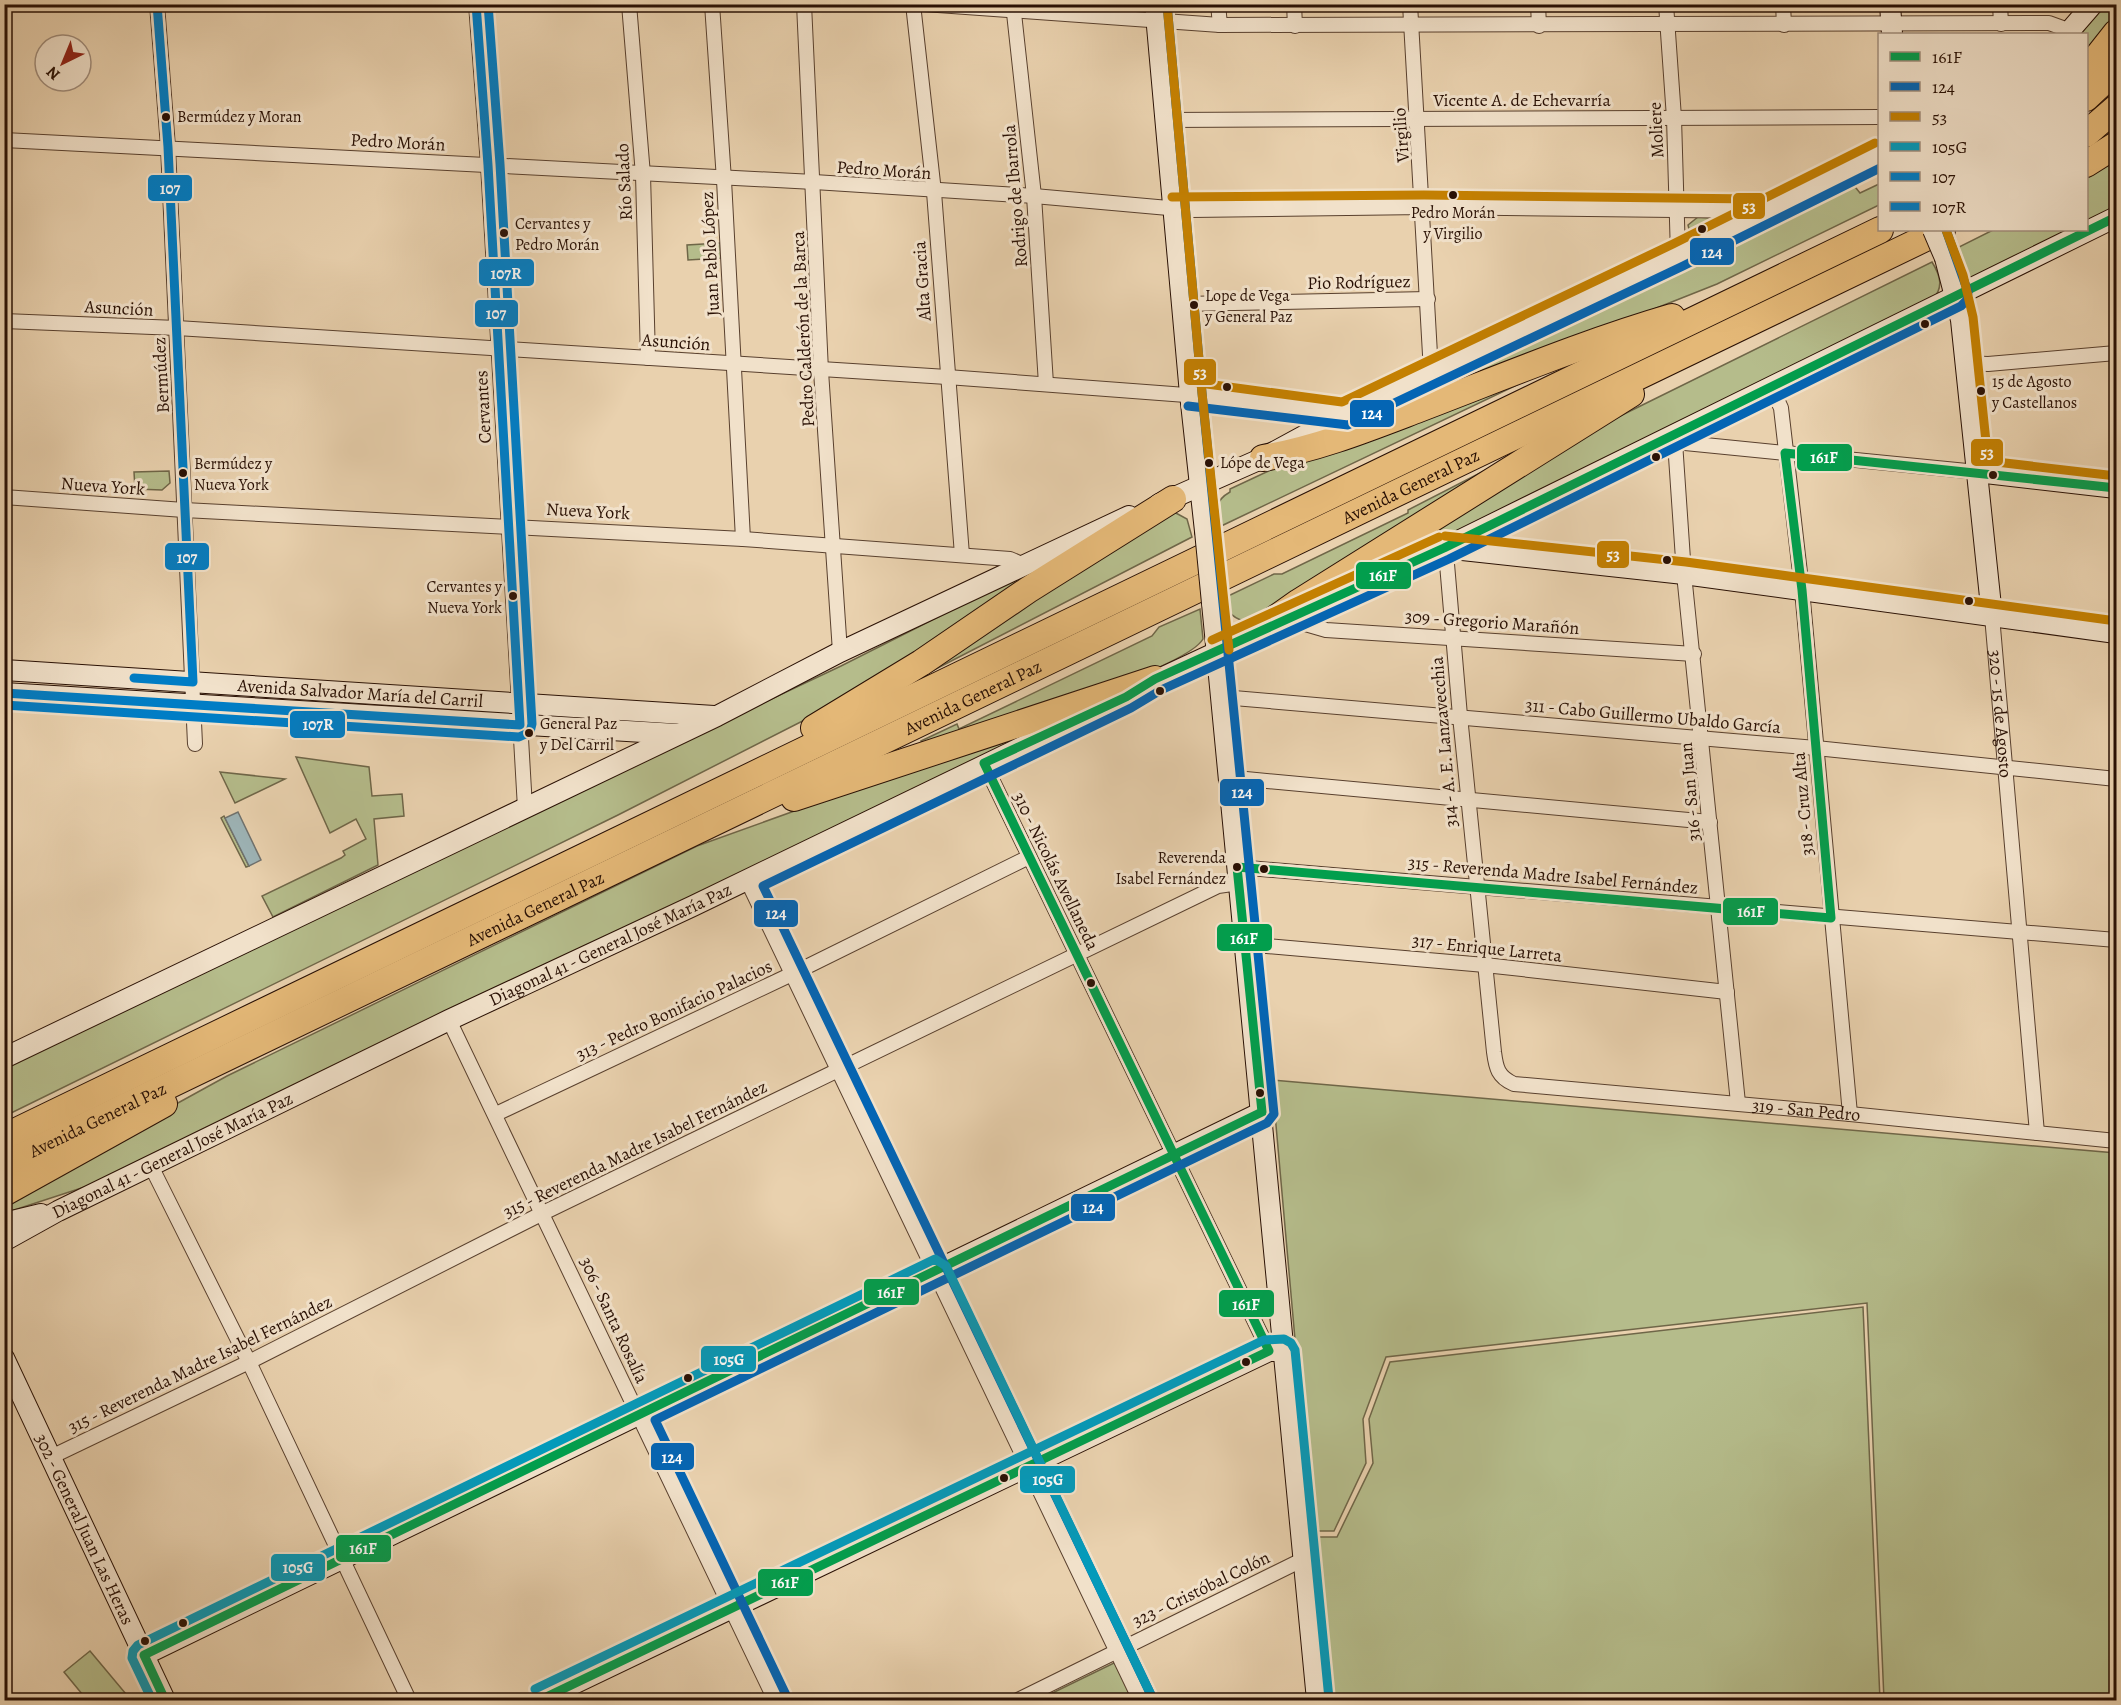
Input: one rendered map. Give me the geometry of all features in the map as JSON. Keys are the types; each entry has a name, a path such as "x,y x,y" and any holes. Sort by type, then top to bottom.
{"highway":[{"path":"2088,68 2116,33"},
{"path":"2088,96 2116,70"},
{"path":"2088,132 2116,108"},
{"path":"2088,163 2116,145"},
{"name":"Avenida General Paz","path":"4,1137 1879,231"},
{"name":"Avenida General Paz","path":"4,1166 1940,231"},
{"path":"1263,458 1295,453 1379,424 1625,330 1741,297"},
{"path":"1252,635 1299,602 1590,422 1716,338"},
{"path":"695,802 799,735 921,663 1028,590 1173,499"},
{"path":"708,825 1155,679"},
{"path":"4,1193 117,1132 273,1035"}],"street":[{"name":"Bermúdez","path":"157,4 168,147 195,744"},
{"name":"Cervantes","path":"476,4 488,165 525,808"},
{"name":"Río Salado","path":"629,4 643,175 648,358"},
{"name":"Juan Pablo López","path":"712,4 743,539"},
{"name":"Pedro Calderón de la Barca","path":"804,4 821,371 840,652"},
{"name":"Alta Gracia","path":"913,4 934,192 962,555"},
{"path":"924,4 1156,14 1220,25 1784,25 1891,21 2049,23 2069,33 2093,4"},
{"path":"1218,4 1220,25"},
{"path":"1294,4 1295,26"},
{"name":"Virgilio","path":"1410,4 1424,207 1431,372"},
{"path":"1538,4 1539,26"},
{"name":"Moliere","path":"1666,4 1674,118 1678,255"},
{"path":"1783,4 1784,25"},
{"path":"2000,4 2001,24"},
{"name":"Rodrigo de Ibarrola","path":"1014,7 1034,196 1046,384"},
{"path":"1156,14 1172,209 1262,1112 1276,1351 1304,1559 1317,1701"},
{"name":"Vicente A. de Echevarría","path":"1165,120 1878,117"},
{"name":"Pedro Morán","path":"4,140 168,147 724,180 814,182 934,192 1034,196 1172,209 1424,207 1761,211"},
{"path":"4,1058 717,716 840,652 1024,564 1123,518 1201,488 1263,458 1344,414 1678,255 1761,211 1878,155"},
{"name":"Diagonal 41 - General José María Paz","path":"2088,231 2116,217"},
{"name":"320 - 15 de Agosto","path":"1933,231 1945,258 1956,295 1965,363 1992,616 2037,1133"},
{"name":"Diagonal 41 - General José María Paz","path":"4,1241 58,1211 449,1020 747,880 984,763 1126,697 1155,679 1443,548 1673,439 1770,386 2087,231"},
{"name":"Pio Rodríguez","path":"1183,304 1428,299"},
{"name":"Asunción","path":"4,321 177,328 821,371 947,377 1190,394 1344,414"},
{"path":"1965,363 1988,364 2116,353"},
{"name":"318 - Cruz Alta","path":"1770,386 1781,408 1802,590 1850,1113"},
{"path":"1673,439 2116,488"},
{"name":"316 - San Juan","path":"1673,439 1684,574 1703,739 1738,1103"},
{"name":"Nueva York","path":"4,497 184,510 508,524 743,539 1010,559 1024,564"},
{"path":"1443,548 1684,574 2116,633"},
{"name":"314 - A. E. Lanzavecchia","path":"1443,548 1447,564 1476,887 1494,1053 1499,1074"},
{"name":"309 - Gregorio Marañón","path":"1288,619 1326,630 1694,654"},
{"name":"Avenida Salvador María del Carril","path":"4,670 717,716"},
{"name":"Avenida Salvador María del Carril","path":"4,693 678,734"},
{"name":"311 - Cabo Guillermo Ubaldo García","path":"1222,697 1816,748 2116,779"},
{"name":"310 - Nicolás Avellaneda","path":"984,763 1175,1154 1276,1351"},
{"path":"1229,780 1246,779 1710,822"},
{"name":"313 - Pedro Bonifacio Palacios","path":"496,1114 792,974 1029,857"},
{"name":"315 - Reverenda Madre Isabel Fernández","path":"51,1457 249,1362 543,1213 1238,875 1476,887 1831,918 2019,930 2116,940"},
{"path":"747,880 1140,1701"},
{"name":"317 - Enrique Larreta","path":"1245,939 1255,945 1485,965 1727,992"},
{"name":"306 - Santa Rosalía","path":"449,1020 496,1114 775,1701"},
{"name":"319 - San Pedro","path":"1499,1074 1514,1084 1850,1113 2116,1141"},
{"path":"144,1655 1262,1112"},
{"path":"151,1166 249,1362 409,1701"},
{"path":"4,1223 58,1211"},
{"path":"540,1701 1276,1351"},
{"name":"302 - General Juan Las Heras","path":"4,1358 165,1701"},
{"name":"323 - Cristóbal Colón","path":"1018,1701 1116,1650 1304,1559"}],"green space":[{"path":"2100,5 2116,5 2116,18 2088,57 2088,33 2076,33"},
{"path":"2116,160 2116,206 2088,224 2088,177"},
{"path":"1852,183 1860,193 1878,184 1878,205 1717,284 1528,359 1360,419 1364,414 1603,296"},
{"path":"1698,217 1713,218 1718,225 1691,237 1688,225"},
{"path":"1991,231 2077,231 1970,285 1953,250"},
{"path":"720,243 721,258 688,260 687,245"},
{"path":"1932,262 1940,281 1939,290 1933,299 1441,549 1333,587 1612,420"},
{"path":"1540,374 1217,528 1218,503 1230,492 1230,489 1288,462"},
{"path":"1517,454 1250,622 1240,620 1227,608 1224,598 1274,574 1282,574 1408,513 1408,510"},
{"path":"169,471 170,483 162,490 135,489 134,472"},
{"path":"1174,512 1187,519 1192,537 926,674 1143,523"},
{"path":"1073,549 832,706 618,815 5,1116 5,1070 21,1059 321,912 841,666"},
{"path":"1200,609 1203,639 1187,652 1158,668 1074,700 923,746 921,741 957,724 959,729 1152,636 1159,627"},
{"path":"1020,730 1023,736 106,1180 5,1213 5,1198 227,1076 697,846"},
{"path":"296,757 369,767 372,796 402,794 404,816 374,819 378,865 273,917 262,896 341,858 345,855 343,851 366,839 356,819 330,833"},
{"path":"220,772 285,779 235,803"},
{"path":"224,816 249,866 246,867 221,818"},
{"path":"1272,1080 2116,1153 2116,1700 1884,1700 1867,1303 1386,1357 1363,1419 1366,1463 1334,1531 1312,1531"},
{"path":"1863,1307 1880,1700 1332,1700 1314,1537 1337,1537 1373,1463 1369,1419 1390,1362"},
{"path":"90,1651 131,1700 87,1700 64,1672"},
{"path":"1116,1662 1135,1700 1040,1699"}],"water":[{"path":"238,812 261,860 249,866 225,818"}],"transit line":[{"name":"107","path":"134,678 193,682 168,147 157,4"},
{"name":"107","path":"4,693 520,725 488,165 476,4"},
{"name":"107R","path":"4,705 519,737 530,732 532,724 500,164 488,4"},
{"name":"124","path":"786,1695 655,1420 1267,1123 1274,1114 1202,393 1167,4"},
{"name":"53","path":"1167,4 1202,393 1229,650"},
{"name":"53","path":"1192,382 1342,402 1673,244 1875,143"},
{"name":"124","path":"1188,406 1348,425 1683,266 1878,169"},
{"name":"53","path":"1172,197 1424,195 1754,199"},
{"name":"161F","path":"2088,231 2116,217"},
{"name":"124","path":"1151,1695 763,886 1131,708 1161,690 1449,559 1961,306 1967,300 1968,292 1946,231"},
{"name":"53","path":"1946,231 1963,275 1973,317 1988,461 2116,476"},
{"name":"161F","path":"540,1700 1269,1351 984,763 1126,697 1155,679 1444,548 2088,231"},
{"name":"161F","path":"165,1700 144,1655 1262,1112 1237,867 1831,918 1802,590 1785,453 2116,488"},
{"name":"53","path":"1445,536 1686,562 2116,621"},
{"name":"53","path":"1212,640 1439,537"},
{"name":"105G","path":"152,1700 132,1658 133,1651 138,1645 935,1259 946,1266 1151,1695"},
{"name":"105G","path":"535,1689 1264,1340 1284,1339 1291,1343 1295,1350 1329,1699"}],"place":[{"name":"Bermúdez y Moran","path":"166,117"},
{"name":"Pedro Morán y Virgilio","path":"1453,195"},
{"name":"Cervantes y Pedro Morán","path":"504,233"},
{"name":"Lope de Vega y General Paz","path":"1194,305"},
{"name":"15 de Agosto y Castellanos","path":"1981,391"},
{"name":"Lópe de Vega","path":"1209,463"},
{"name":"Bermúdez y Nueva York","path":"183,473"},
{"name":"Cervantes y Nueva York","path":"513,596"},
{"name":"General Paz y Del Carril","path":"529,733"},
{"name":"Reverenda Isabel Fernández","path":"1237,867"}]}
